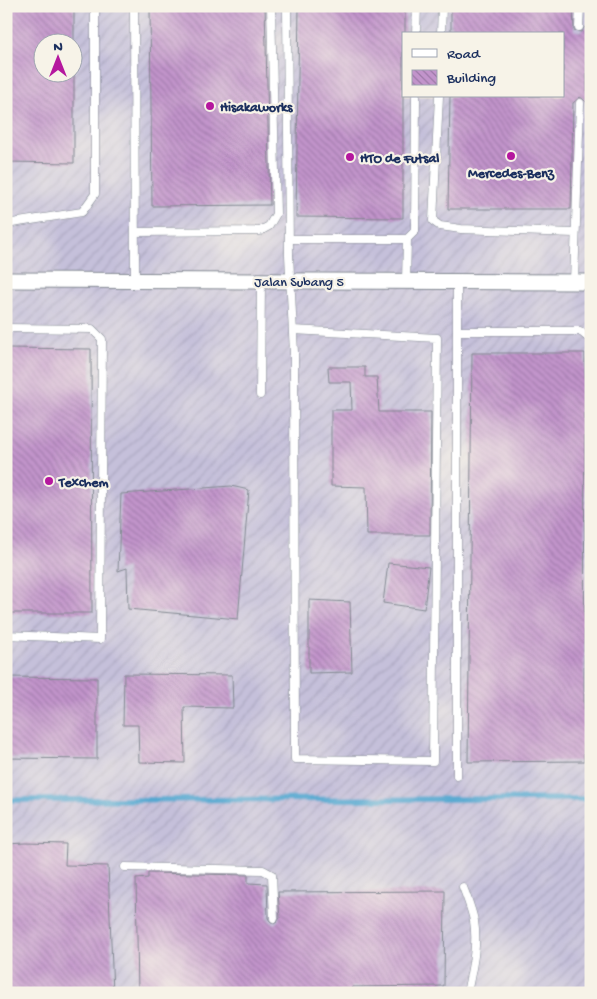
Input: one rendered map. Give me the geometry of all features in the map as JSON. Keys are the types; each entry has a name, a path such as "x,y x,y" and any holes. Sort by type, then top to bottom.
{"street":[{"name":"Jalan Subang 5","path":"6,280 591,282"}],"lane":[{"path":"6,224 82,212 95,194 96,6"},
{"path":"134,6 135,280"},
{"path":"135,232 260,231 269,226 276,214 271,6"},
{"path":"287,6 289,281 293,330 295,760 433,761 437,338 293,330"},
{"path":"416,6 416,32"},
{"path":"441,32 442,6"},
{"path":"579,27 580,6"},
{"path":"406,282 407,239 415,231 416,98"},
{"path":"439,98 433,221 440,226 461,229 574,233"},
{"path":"574,282 574,233 580,103"},
{"path":"289,239 407,239"},
{"path":"260,395 261,281"},
{"path":"457,282 457,776"},
{"path":"6,328 92,329 102,339 100,639 6,635"},
{"path":"457,330 580,331 591,340"},
{"path":"126,867 263,870 272,875 274,918"},
{"path":"463,887 474,921 475,939 474,957 467,993"}],"shaded area":[{"path":"6,6 591,6 591,993 6,993"}],"building":[{"path":"6,6 74,6 74,32 32,32 32,82 74,82 74,163 6,162"},
{"name":"Hisakaworks","path":"150,6 265,6 270,205 152,206"},
{"name":"HTO de Futsal","path":"299,6 405,6 405,32 402,32 403,218 296,217"},
{"name":"Mercedes-Benz","path":"451,6 573,6 574,30 581,32 587,27 587,103 580,97 573,103 571,209 448,209 450,98 564,98 564,32 451,32"},
{"name":"Texchem","path":"6,348 91,349 92,613 6,613"},
{"path":"472,353 585,353 584,761 468,762"},
{"path":"328,367 365,367 365,377 377,377 379,412 431,412 430,535 367,535 366,487 331,486 331,410 352,410 351,382 329,382"},
{"path":"231,486 249,490 238,619 128,609 127,568 118,571 121,494"},
{"path":"388,563 429,567 424,609 383,603"},
{"path":"309,600 350,602 352,672 309,673"},
{"path":"124,674 232,675 233,708 184,707 185,763 139,762 138,725 123,725"},
{"path":"6,677 97,678 97,759 6,758"},
{"path":"6,844 66,844 65,865 108,866 113,993 6,993"},
{"path":"148,873 248,875 248,883 267,884 268,918 274,924 280,918 278,892 445,891 444,986 352,987 351,993 138,993 136,879 148,878"}],"waterway":[{"path":"6,800 591,799"}],"place":[{"name":"Hisakaworks","path":"210,106"},
{"name":"Mercedes-Benz","path":"511,156"},
{"name":"HTO de Futsal","path":"350,157"},
{"name":"Texchem","path":"49,481"}]}
